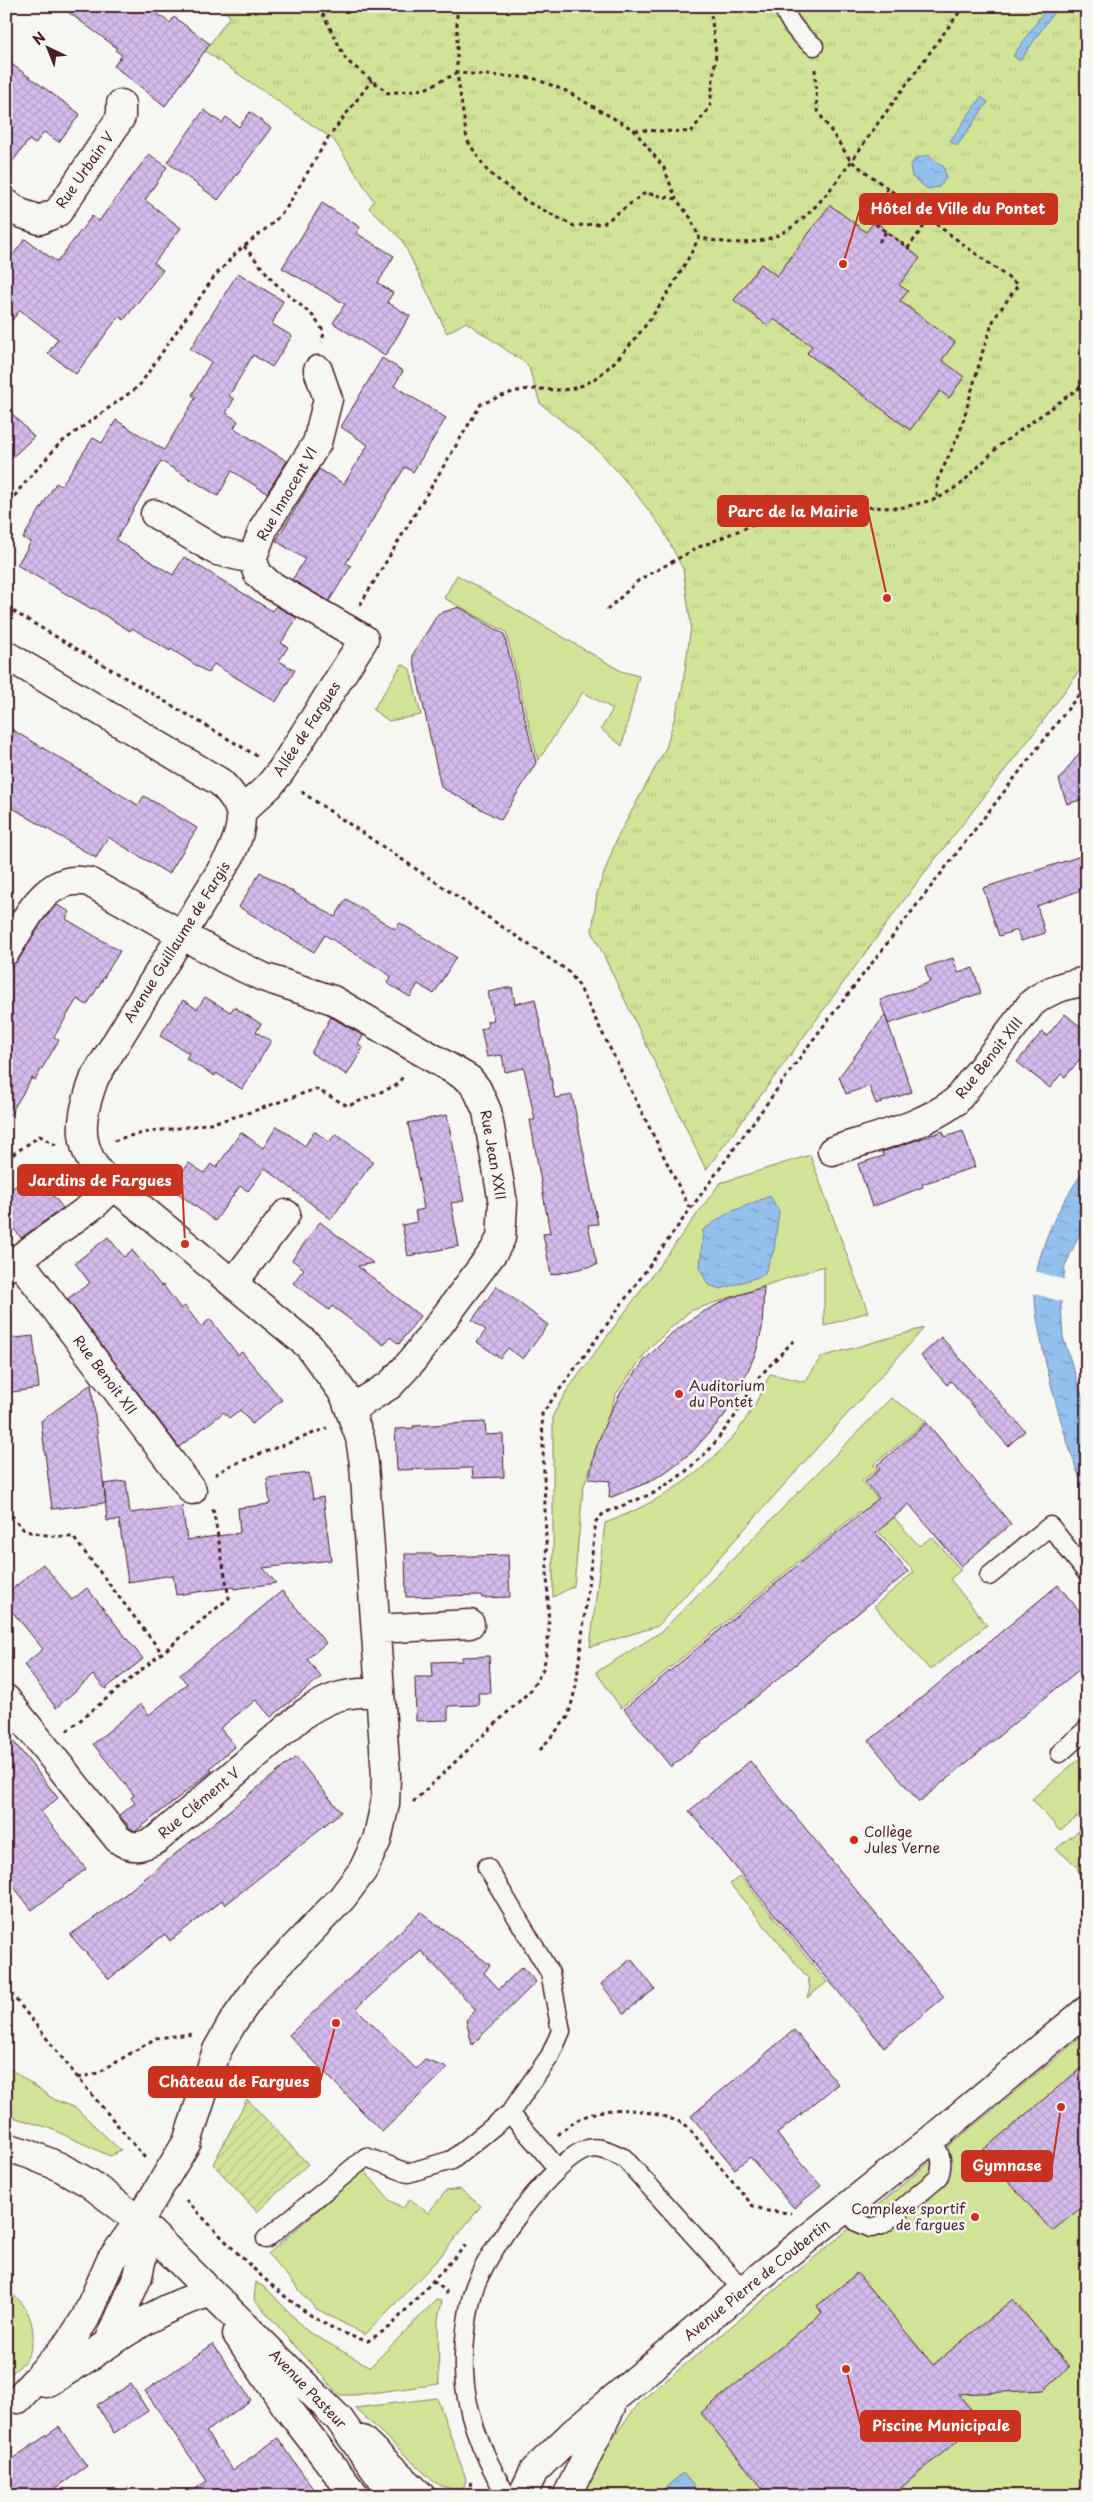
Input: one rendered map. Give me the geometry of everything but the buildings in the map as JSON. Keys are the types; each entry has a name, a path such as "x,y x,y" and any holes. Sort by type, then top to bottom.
{"street":[{"name":"Rue Urbain V","path":"6,203 20,213 40,220 58,212 121,118 121,104"},
{"name":"Rue Innocent VI","path":"318,370 328,399 317,443 264,527 252,559 258,574 269,584 364,639"},
{"name":"Rue Innocent VI","path":"155,514 217,551 252,559"},
{"name":"Allée de Fargues","path":"242,811 282,771 364,639"},
{"path":"6,655 220,782 234,795 242,811"},
{"name":"Avenue Guillaume de Fargis","path":"12,2403 70,2342 85,2319 111,2260 139,2221 188,2142 217,2050 233,2022 262,1981 342,1898 363,1870 377,1840 385,1804 386,1776 364,1464 360,1438 351,1409 334,1378 309,1346 234,1282 113,1186 90,1162 85,1150 83,1135 85,1102 95,1076 230,856 241,832 242,811"},
{"name":"Rue Jean XXII","path":"6,951 39,899 50,889 76,879 89,882 225,959 263,977 333,1000 469,1079 482,1098 487,1111 503,1203 501,1238 494,1252 412,1361 390,1385 351,1409"},
{"name":"Rue Benoit XIII","path":"832,1151 921,1122 940,1113 956,1101 1032,1003 1044,993 1058,987 1087,981"},
{"name":"Rue Benoit XII","path":"113,1186 95,1204 12,1264 203,1498"},
{"path":"234,1282 286,1214"},
{"path":"376,1629 470,1624"},
{"name":"Rue Clément V","path":"6,1699 118,1840 127,1846 140,1847 156,1840 318,1704 339,1694 379,1692"},
{"name":"Avenue Pierre de Coubertin","path":"510,2496 573,2433 743,2290 932,2139 1087,2010"},
{"name":"Avenue Pasteur","path":"6,2148 29,2154 67,2170 89,2182 139,2221 339,2419 394,2496"},
{"path":"109,2342 138,2276 143,2253 139,2221"},
{"path":"12,2403 66,2372 109,2342 173,2306 210,2293"},
{"name":"Avenue Pasteur","path":"210,2293 286,2406 355,2496"},
{"name":"Avenue Pierre de Coubertin","path":"567,2496 615,2399"},
{"path":"339,2419 421,2496"}],"lane":[{"path":"783,6 786,16 798,35 814,46"},
{"path":"989,1576 1050,1526 1087,1573"},
{"path":"1060,1753 1087,1729"},
{"path":"266,2239 366,2157 408,2173 452,2160 510,2113 550,2056 561,2031 550,1973 487,1867"},
{"path":"510,2113 535,2144 544,2150 557,2169"},
{"path":"844,2209 857,2222 871,2228 882,2225 938,2178 942,2168 942,2156 932,2139"},
{"path":"510,2496 474,2426 465,2393 464,2353 474,2291 504,2236 532,2198 557,2169 574,2154 590,2149 605,2149 624,2158 743,2290"}],"path":[{"path":"319,6 346,60 388,93 425,89 457,73 533,78 566,91 634,130 664,168 676,199 690,217 699,237"},
{"path":"457,6 457,73 466,140 488,172 526,201 574,226 604,223 645,193 676,199"},
{"path":"634,130 692,132 710,107 716,53 710,6"},
{"path":"699,237 725,242 756,242 782,233 800,222 851,161 964,6"},
{"path":"814,46 817,110 851,161 1018,285 994,319 960,432 937,481 937,499"},
{"path":"6,510 18,491 59,444 139,386 214,277 244,246 273,223 287,208 328,138 372,80"},
{"path":"888,188 866,217 908,248 929,219"},
{"path":"879,242 886,232"},
{"path":"357,612 481,404 516,391 532,389 559,392 584,384 610,368 675,282 699,237"},
{"path":"244,246 275,283 313,316 324,332 318,370"},
{"path":"607,610 639,580 699,547 750,526 852,507 900,508 937,499 961,484 1000,445 1087,382"},
{"path":"6,607 303,783 303,793 568,971 578,984 690,1209"},
{"path":"385,1804 414,1802 531,1690 544,1668 549,1633 542,1414 812,1041 1087,684"},
{"path":"6,1159 40,1136 66,1150 85,1150 132,1134 153,1133 207,1124 316,1089 348,1106 397,1085 420,1049"},
{"path":"540,1750 568,1717 576,1686 596,1521 604,1514 654,1493 684,1473 710,1449 735,1416 758,1378 795,1339"},
{"path":"45,1749 229,1598 203,1498 229,1466 331,1426 351,1409"},
{"path":"6,1509 25,1531 73,1537 162,1653"},
{"path":"78,2078 98,2073 156,2038 180,2034 198,2034"},
{"path":"176,2161 191,2175 185,2199"}],"green space":[{"path":"218,6 1087,6 1087,660 1038,728 918,881 706,1170 592,931 597,893 617,838 666,748 682,691 691,626 683,569 662,528 630,486 600,452 540,403 528,365 466,322 447,333 402,240 369,208 374,201 334,140 205,51 230,16"},
{"path":"457,575 621,671 639,676 622,746 601,729 613,709 583,692 538,761 506,632 444,598"},
{"path":"402,664 410,669 421,715 389,721 373,710"},
{"path":"810,1155 868,1312 824,1326 824,1266 690,1311 650,1347 616,1394 583,1489 574,1586 553,1597 553,1415 566,1392 720,1183"},
{"path":"924,1328 658,1626 590,1647 605,1523 648,1504 706,1465 738,1431 754,1407 770,1374 805,1382 821,1357"},
{"path":"891,1398 927,1421 873,1465 878,1469 862,1481 919,1546 932,1537 961,1570 950,1579 987,1625 930,1670 874,1606 914,1572 860,1511 621,1708 596,1672 661,1632"},
{"path":"1087,1752 1087,1809 1060,1831 1032,1799"},
{"path":"1087,1824 1087,1884 1080,1878 1077,1866 1056,1849"},
{"path":"740,1876 827,1982 807,1998 810,1988 808,1978 730,1884"},
{"name":"Complexe sportif de fargues","path":"1087,2032 1087,2496 584,2496 600,2458 615,2434 641,2401"},
{"path":"6,2066 55,2100 76,2108 121,2151 110,2156 49,2128 6,2115"},
{"path":"247,2099 308,2164 257,2212 213,2164"},
{"path":"364,2170 389,2200 403,2208 410,2199 428,2213 446,2191 460,2189 481,2206 440,2257 365,2335 315,2308 268,2254"},
{"path":"256,2282 267,2289 307,2331 370,2367 436,2300 442,2301 438,2319 439,2384 355,2395 339,2395 254,2299"},
{"path":"6,2291 15,2296 27,2311 31,2320 33,2340 25,2361 6,2377"},
{"path":"437,2398 466,2479 464,2488 452,2489 434,2482 355,2408"}],"water":[{"path":"1048,6 1058,6 1020,61 1013,56"},
{"path":"981,97 988,102 957,146 950,141"},
{"path":"928,155 944,167 946,178 939,187 928,189 912,177 910,166 916,158"},
{"path":"1087,1166 1087,1217 1065,1266 1061,1306 1063,1337 1087,1411 1087,1498 1068,1445 1044,1355 1035,1306 1035,1286 1039,1261 1055,1218"},
{"path":"770,1196 779,1211 774,1250 764,1275 721,1289 708,1285 700,1268 703,1230 728,1213"},
{"path":"683,2473 702,2496 655,2496"}],"pier":[{"path":"1035,1271 1065,1280 1063,1302 1032,1293"}],"place":[{"name":"Hôtel de Ville du Pontet","path":"843,264"},
{"name":"Parc de la Mairie","path":"887,598"},
{"name":"Jardins de Fargues","path":"185,1244"},
{"name":"Auditorium du Pontet","path":"679,1394"},
{"name":"Collège Jules Verne","path":"854,1840"},
{"name":"Château de Fargues","path":"336,2023"},
{"name":"Gymnase","path":"1061,2107"},
{"name":"Complexe sportif de fargues","path":"975,2217"},
{"name":"Piscine Municipale","path":"846,2369"}]}
